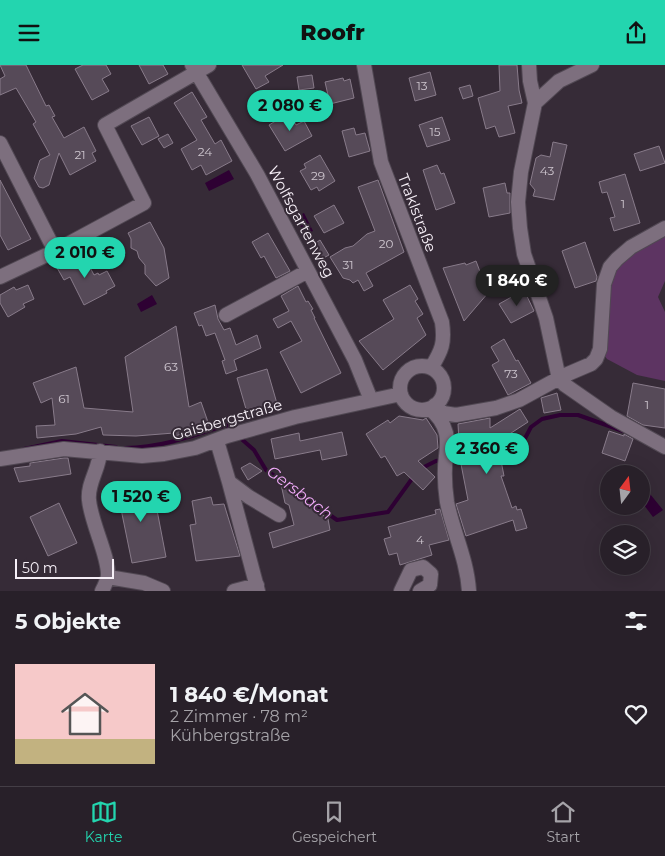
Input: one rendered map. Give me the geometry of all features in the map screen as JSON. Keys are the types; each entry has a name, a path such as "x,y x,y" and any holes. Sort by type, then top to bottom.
{"street":[{"path":"0,277 55,251 144,203 105,125 194,69 209,65"},
{"name":"Traklstraße","path":"364,65 381,163 442,322 444,337 442,350 431,368"},
{"path":"529,65 530,81 536,103 521,172 518,202 520,228 524,254 546,318 559,379 611,417 665,447"},
{"path":"536,103 559,81 592,65"},
{"name":"Wolfsgartenweg","path":"194,69 258,174 355,360 371,400"},
{"path":"0,143 55,251"},
{"path":"432,407 443,395 444,389 441,376 431,368 417,366 410,369 401,380 401,394 404,401 415,409 432,407 443,413 456,415 487,409 519,399 591,364 596,359 600,349 604,284 610,267 631,247 665,228"},
{"path":"226,315 308,271"},
{"name":"Gaisbergstraße","path":"0,459 64,449 142,456 164,455 295,417 401,394"},
{"path":"432,407 441,419 448,447 446,460 447,502 461,547 469,591"},
{"path":"228,436 229,482 258,588 234,591"},
{"path":"100,451 100,459 91,483 89,498 97,535 105,555 108,577 102,591"},
{"path":"229,482 249,497 279,515"},
{"path":"401,591 411,570 423,567 430,574 430,585 420,591"},
{"path":"108,577 144,583 163,591"}],"shaded area":[{"path":"229,170 234,179 209,191 205,183"},
{"path":"304,213 313,231 305,235 296,217"},
{"path":"665,222 665,281 658,297 665,312 665,381 637,375 607,359 594,340 596,301 601,274"},
{"path":"152,295 157,304 141,312 137,304"},
{"path":"650,494 663,510 653,517 650,513"}],"building":[{"path":"0,65 26,65 46,106 49,105 55,116 52,117 64,138 84,127 96,151 92,153 96,161 70,175 59,153 49,185 43,188 39,187 34,178 40,160 50,155 33,124 36,122 16,88 0,95 0,79 5,76"},
{"path":"83,65 106,65 111,74 102,79 109,91 92,100 75,69"},
{"path":"139,65 163,65 168,74 149,84"},
{"path":"242,65 283,65 265,76 269,82 256,89"},
{"path":"499,65 517,65 522,103 508,106 515,133 499,137 495,126 486,129 478,98 500,91"},
{"path":"430,72 436,95 415,101 409,78"},
{"path":"312,75 314,88 299,90 297,77"},
{"path":"343,78 344,81 350,79 354,98 330,104 325,82"},
{"path":"470,85 473,96 463,99 459,88"},
{"path":"192,92 207,117 201,120 215,144 221,140 232,161 206,175 201,165 192,170 181,149 197,140 174,103"},
{"path":"289,113 296,125 304,121 312,136 285,151 269,125"},
{"path":"149,117 159,136 142,145 131,126"},
{"path":"442,117 450,140 427,147 419,125"},
{"path":"354,128 356,135 365,133 370,151 349,157 342,131"},
{"path":"168,134 173,143 164,148 158,139"},
{"path":"553,142 567,145 554,200 533,196 535,190 530,184 536,158 541,155 550,157"},
{"path":"659,146 665,163 640,171 634,154"},
{"path":"320,155 335,181 319,191 317,187 311,190 300,171 306,168 304,164"},
{"path":"437,165 441,174 444,173 455,203 436,210 423,170"},
{"path":"625,174 640,223 614,231 610,218 615,217 607,192 602,193 599,182"},
{"path":"0,180 31,239 8,250 0,235"},
{"path":"378,180 404,252 366,273 373,286 364,291 358,280 353,283 343,278 330,257 345,248 353,246 367,234 375,231 358,187"},
{"path":"505,183 507,193 510,193 510,213 489,217 483,188"},
{"path":"334,205 344,223 324,233 314,216"},
{"path":"150,222 164,248 169,278 156,286 145,274 145,265 139,258 137,251 131,248 131,239 128,233"},
{"path":"268,233 290,271 276,278 264,256 261,258 252,242"},
{"path":"320,240 329,255 318,261 310,247"},
{"path":"585,242 597,277 596,281 575,288 562,251"},
{"path":"82,252 94,275 107,271 115,286 106,291 107,293 84,305 70,277 64,280 56,266"},
{"path":"476,261 488,293 464,321 443,268 465,263 466,265"},
{"path":"28,285 34,299 23,304 25,307 8,317 0,303 0,295 14,287 16,290"},
{"path":"410,285 418,299 415,301 423,314 417,318 426,335 383,370 359,341 394,319 383,300"},
{"path":"298,286 306,302 308,301 313,309 311,310 314,318 341,373 301,393 280,352 302,341 291,321 278,328 273,319 289,311 281,296"},
{"path":"524,290 534,311 511,323 499,304"},
{"path":"215,305 218,319 224,330 230,328 236,345 257,335 261,348 234,360 237,370 226,374 222,361 225,360 215,333 206,336 202,325 199,326 194,313"},
{"path":"176,326 189,407 201,402 209,425 175,436 174,433 136,436 103,435 101,427 76,434 37,438 36,426 55,425 52,398 41,403 33,383 76,367 84,408 133,412 125,357"},
{"path":"504,339 531,383 508,395 492,365 499,361 491,347"},
{"path":"267,369 278,407 248,416 237,378"},
{"path":"633,383 665,389 665,428 643,425 627,416"},
{"path":"557,393 561,410 544,413 541,398"},
{"path":"520,409 528,422 508,435 508,438 498,445 504,476 501,476 512,508 516,506 517,510 521,509 527,528 516,531 513,520 466,536 456,504 468,500 460,459 458,424 490,418 490,428"},
{"path":"399,416 423,420 426,418 437,435 438,448 418,461 435,477 423,490 404,472 397,476 385,456 381,458 366,434 388,420 390,423"},
{"path":"609,431 624,436 624,434 633,439 625,461 602,453"},
{"path":"342,432 347,455 322,460 320,450 275,459 271,439 299,433 300,441"},
{"path":"68,458 71,474 19,482 14,468 30,466 30,463"},
{"path":"250,463 262,471 248,480 241,468"},
{"path":"152,484 166,557 132,563 120,504 113,506 110,492"},
{"path":"281,484 301,497 299,497 328,519 330,530 273,548 269,533 294,525 289,505 285,503"},
{"path":"211,497 213,505 224,504 240,556 196,561 190,525 196,524 192,501"},
{"path":"59,503 77,543 48,556 30,517"},
{"path":"440,509 449,540 429,545 432,555 400,565 397,553 389,555 384,539 391,537 388,527 436,514 435,510"}],"waterway":[{"name":"Gersbach","path":"495,451 499,448 522,444 531,427 542,419 560,415 578,415 623,431"},
{"name":"Gersbach","path":"125,448 164,444 226,425 233,431"},
{"name":"Gersbach","path":"238,436 254,450 266,470 337,520 388,512 414,476"},
{"name":"Gersbach","path":"24,449 62,441 116,447"},
{"name":"Gersbach","path":"420,469 436,461 463,457"}]}
